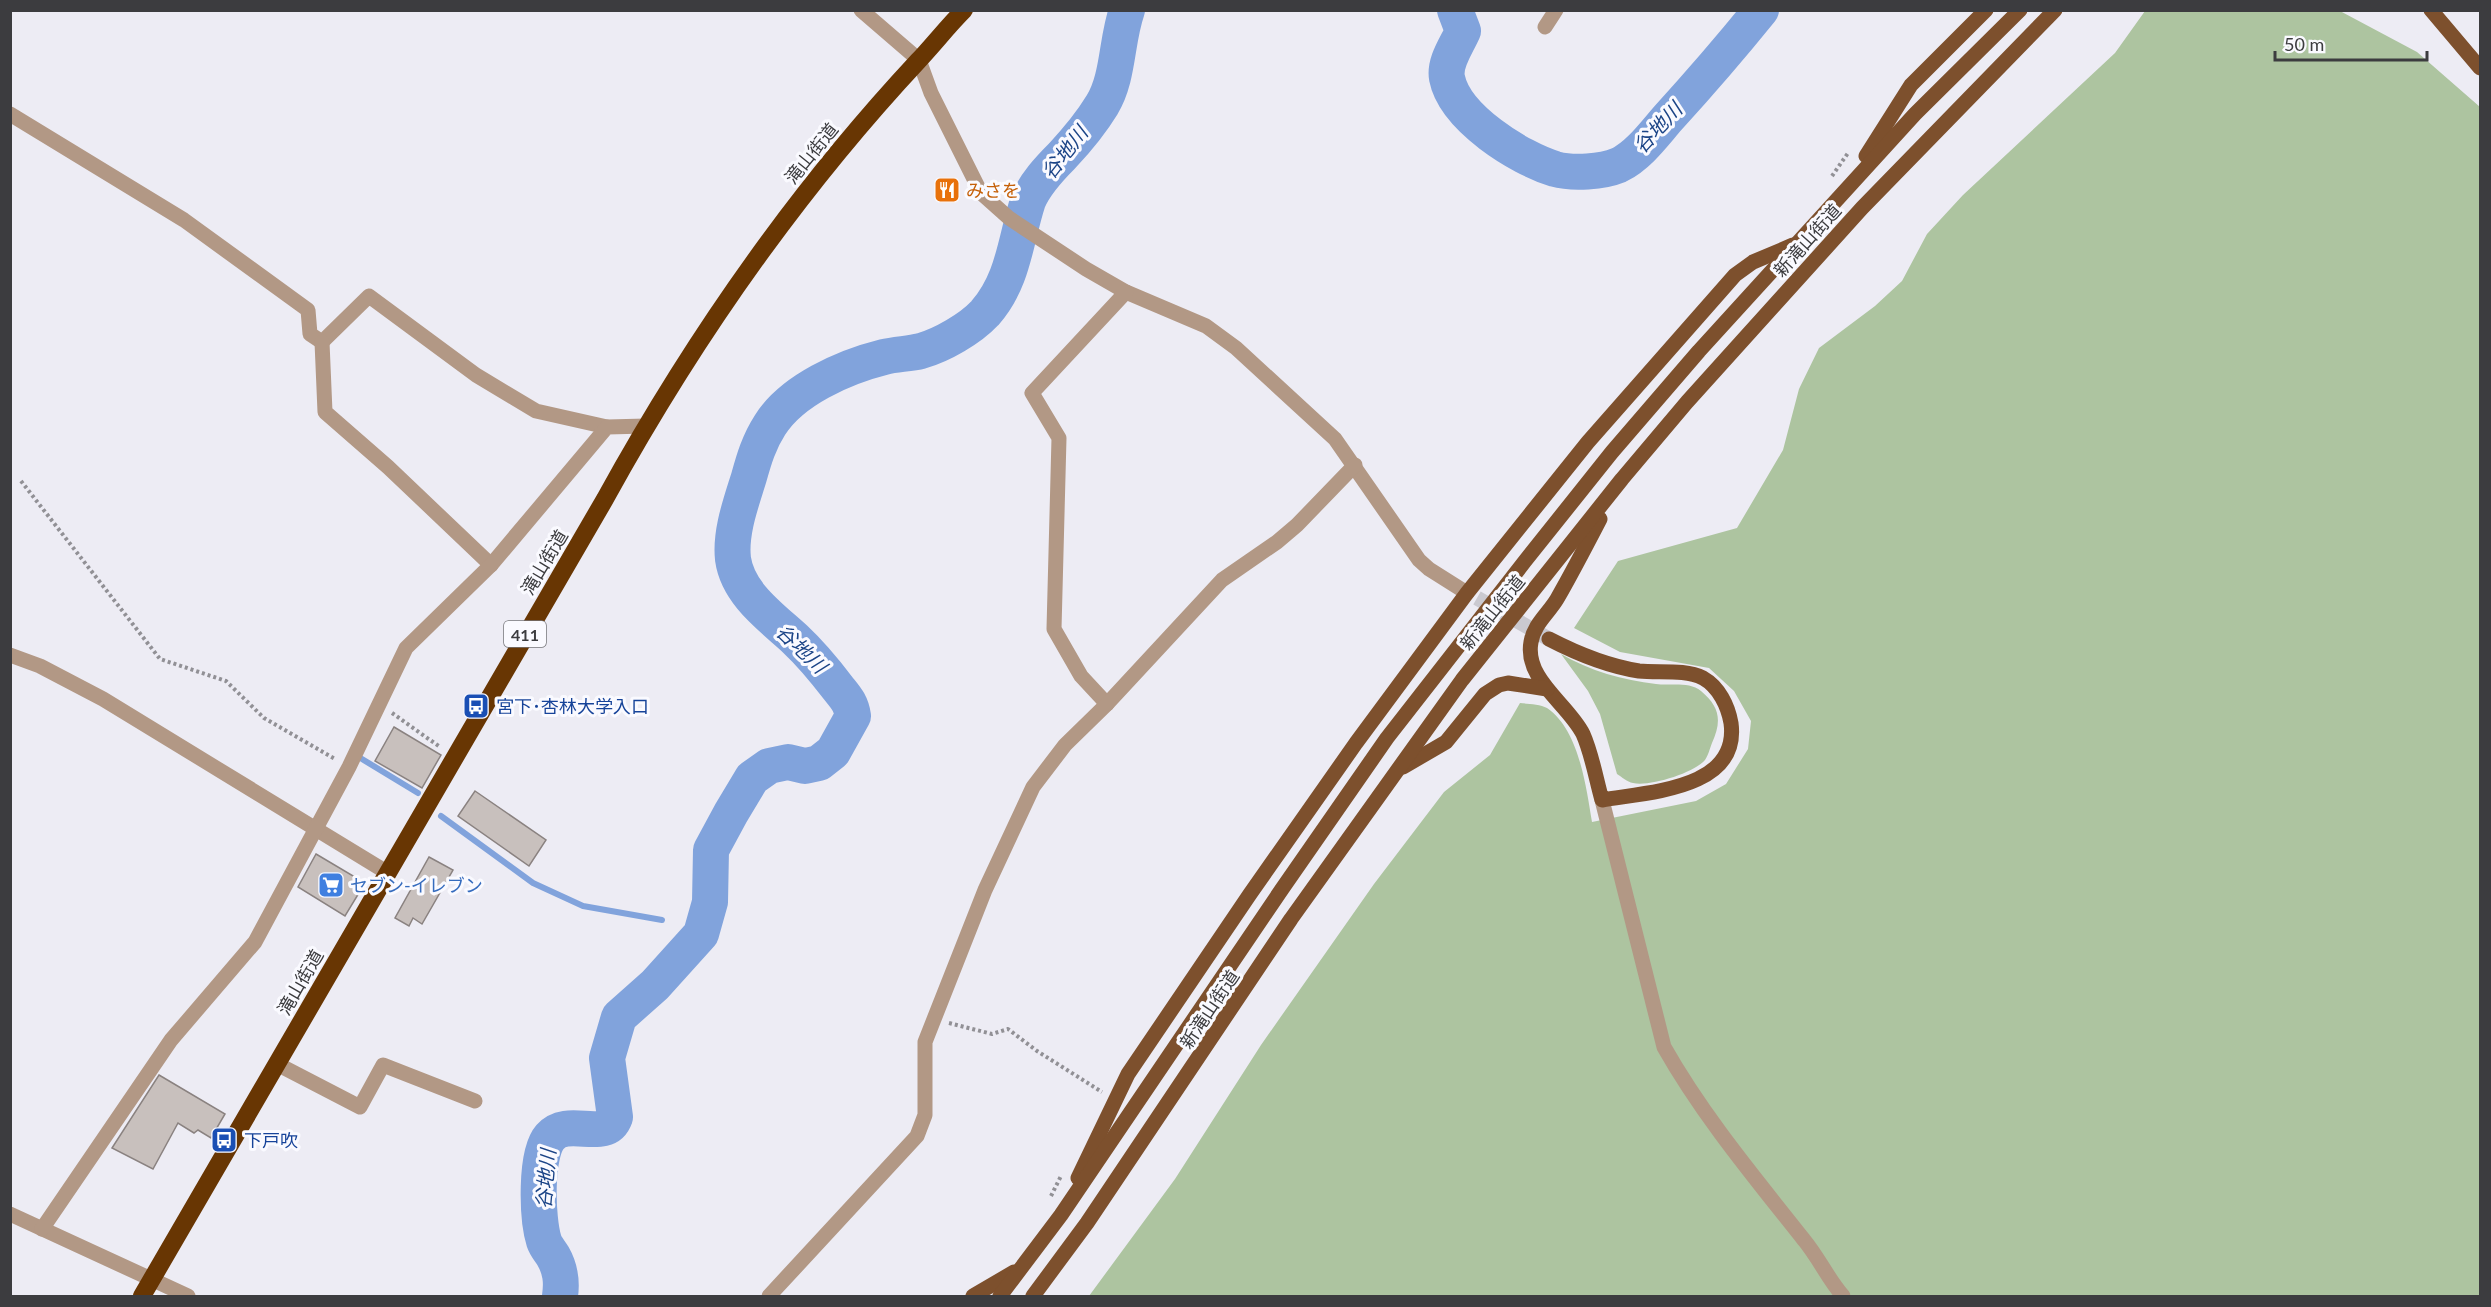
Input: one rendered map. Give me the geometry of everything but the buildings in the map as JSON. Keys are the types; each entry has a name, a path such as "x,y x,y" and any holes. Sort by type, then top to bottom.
{"highway":[{"name":"滝山街道","path":"141,1296 646,426 741,278 798,202 885,95 964,10"}],"main road":[{"path":"1845,189 1911,85 1986,10"},
{"name":"新滝山街道","path":"1000,1296 1061,1215 1387,738 1612,452 1699,351 1845,189 1915,114 2020,10"},
{"name":"新滝山街道","path":"1033,1296 1087,1223 1291,919 1462,680 1622,479 1688,402 1863,208 2055,10"},
{"path":"2431,10 2481,68"},
{"path":"1061,1215 1128,1074 1256,885 1356,743 1472,596 1588,442 1735,275 1753,262 1798,243"},
{"path":"1549,639 1611,666 1639,671 1689,674 1703,678 1718,691 1729,710 1730,747 1720,765 1704,777 1683,785 1602,800 1584,735 1568,710 1547,689 1530,655 1537,625 1555,602 1622,479"},
{"path":"1397,770 1446,741 1485,694 1499,686 1508,682 1547,689"},
{"path":"973,1296 1021,1268"}],"street":[{"path":"861,10 919,60 931,93 981,193 1009,218 1086,269 1126,292 1206,326 1236,348 1335,439 1419,560 1439,577 1472,596"},
{"path":"1545,27 1556,10"},
{"path":"10,114 184,220 308,310 310,334 322,342"},
{"path":"1107,704 1081,675 1054,629 1059,438 1032,393 1126,292"},
{"path":"490,565 388,467 325,412 322,342 369,296 476,375 536,411 607,427 646,426"},
{"path":"42,1229 171,1040 255,942 349,767 406,648 490,565 607,427"},
{"path":"769,1296 917,1136 925,1115 926,1042 986,890 1033,787 1065,745 1107,704 1222,580 1298,525 1355,465"},
{"path":"10,655 40,666 103,699 388,873"},
{"path":"1602,800 1664,1047 1680,1075 1762,1187 1807,1243 1843,1296"},
{"path":"277,1064 360,1107 383,1065 475,1101"},
{"path":"10,1214 188,1296"}],"path":[{"path":"1832,178 1849,151"},
{"path":"21,481 160,659 226,681 264,718 349,767"},
{"path":"379,705 454,757"},
{"path":"933,1023 952,1023 992,1034 1008,1029 1037,1051 1103,1092"},
{"path":"1050,1198 1064,1169"}],"green space":[{"path":"2145,11 2340,11 2417,52 2480,107 2480,1296 1089,1296 1175,1179 1261,1045 1374,884 1444,792 1490,755 1520,703 1547,708 1567,730 1584,776 1592,822 1696,801 1726,784 1748,749 1751,721 1734,691 1709,668 1620,652 1574,628 1618,561 1737,528 1783,450 1799,389 1819,348 1875,306 1902,281 1927,234 1963,195 2115,53"},
{"path":"1561,654 1595,670 1619,677 1656,684 1691,686 1701,691 1712,703 1718,721 1705,760 1682,774 1649,783 1640,784 1627,781 1617,774 1600,714 1588,691"}],"waterway":[{"name":"谷地川","path":"560,1296 559,1271 544,1241 540,1218 540,1172 545,1145 558,1131 576,1128 604,1128 615,1117 607,1058 619,1017 655,985 701,934 710,902 711,850 752,778 769,766 788,762 805,766 819,763 833,752 853,716 848,701 828,675 801,645 748,594 736,572 732,549 733,538 760,444 780,412 791,401 820,382 869,361 921,351 938,345 964,330 985,313 995,300 1008,274 1028,201 1034,189 1088,125 1108,94 1127,10"},
{"name":"谷地川","path":"1455,10 1463,31 1449,60 1447,78 1452,93 1462,108 1490,134 1524,156 1555,169 1579,172 1596,171 1619,165 1640,150 1761,10"},
{"path":"362,759 418,793"},
{"path":"441,816 533,883 583,906 662,920"}],"tunnel":[{"path":"1477,598 1549,639"}],"place":[{"name":"みさを","path":"947,190"},
{"name":"宮下･杏林大学入口","path":"476,706"},
{"name":"セブン-イレブン","path":"331,885"},
{"name":"下戸吹","path":"224,1140"}]}
